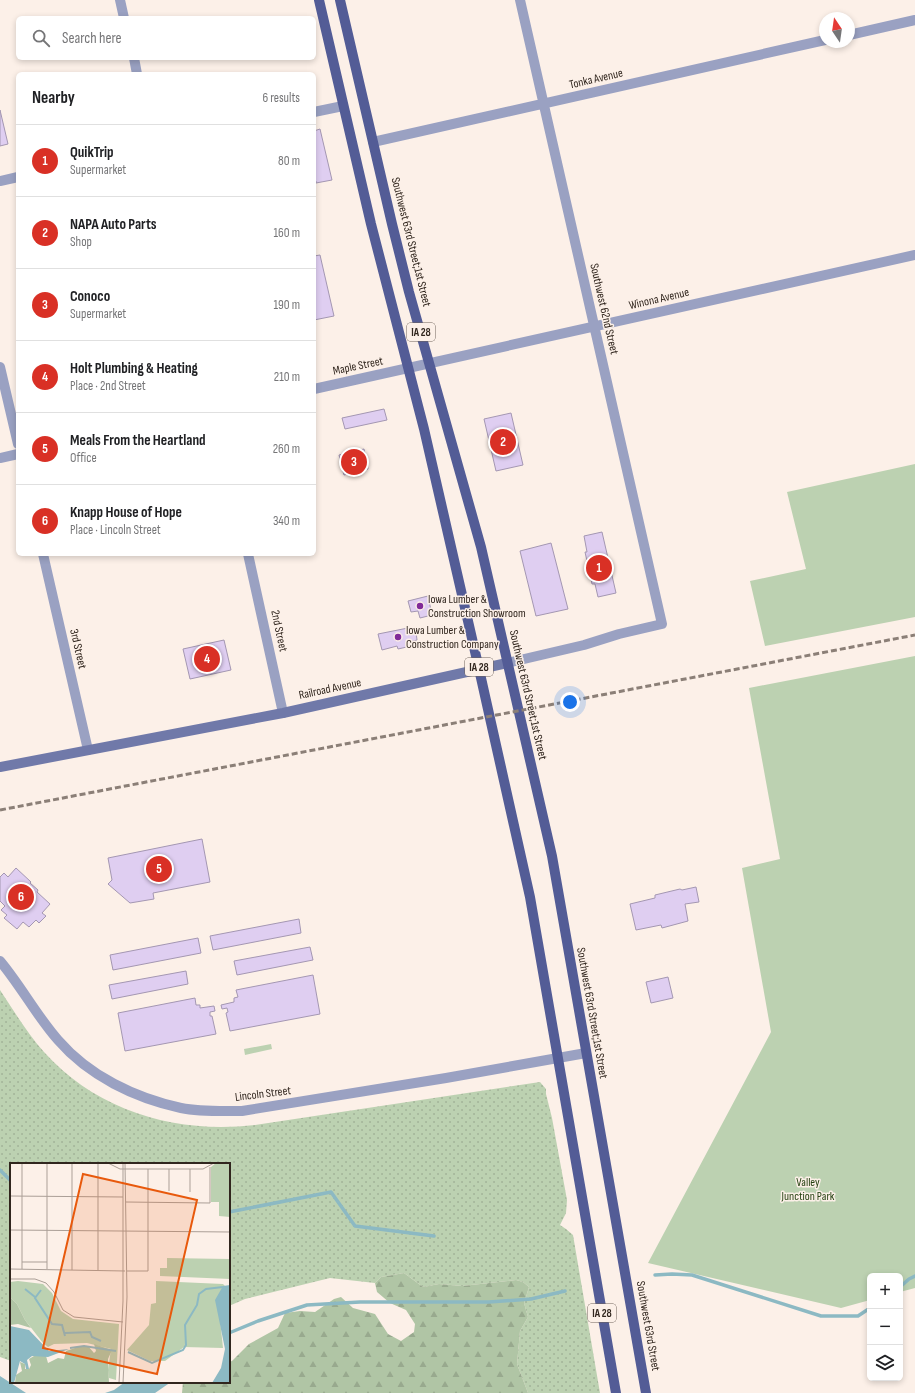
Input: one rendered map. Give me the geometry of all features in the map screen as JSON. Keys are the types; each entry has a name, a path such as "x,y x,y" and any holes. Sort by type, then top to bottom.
{"main road":[{"name":"IA 28","path":"319,0 374,239 408,368 479,669 530,897 616,1393"},
{"name":"Southwest 63rd Street;1st Street","path":"340,0 392,224 481,547 552,856 624,1263"},
{"name":"Railroad Avenue","path":"0,767 283,713 507,663"},
{"name":"Southwest 63rd Street","path":"624,1263 646,1393"}],"street":[{"path":"120,0 124,16"},
{"name":"Southwest 62nd Street","path":"520,0 662,624"},
{"path":"855,34 915,20"},
{"name":"Tonka Avenue","path":"373,142 819,41"},
{"path":"134,60 137,72"},
{"path":"316,112 343,106"},
{"path":"0,181 16,177"},
{"name":"Winona Avenue","path":"408,368 915,255"},
{"path":"0,367 16,435"},
{"name":"Maple Street","path":"316,389 408,368"},
{"path":"0,458 16,454"},
{"name":"3rd Street","path":"43,556 88,750"},
{"name":"2nd Street","path":"248,556 283,713"},
{"name":"Railroad Avenue","path":"507,663 584,645 619,634 662,624"},
{"name":"Lincoln Street","path":"0,961 54,1036 78,1059 104,1078 125,1090 153,1100 183,1108 242,1111 292,1104 586,1054"}],"green space":[{"path":"915,464 915,617 765,646 750,581 806,569 787,492"},
{"name":"Valley Junction Park","path":"915,656 915,1288 903,1291 903,1273 867,1273 867,1301 841,1308 648,1263 771,1032 742,868 780,859 749,688"},
{"path":"0,990 38,1045 65,1073 89,1090 114,1104 140,1114 168,1122 197,1126 226,1127 255,1125 540,1082 546,1089 567,1200 566,1213 560,1225 573,1235 600,1393 528,1393 517,1364 520,1331 528,1317 524,1303 529,1287 523,1282 516,1280 462,1286 439,1284 423,1287 404,1273 381,1277 375,1283 330,1278 245,1299 230,1306 230,1163 10,1163 10,1361 0,1357"},
{"path":"271,1044 272,1049 245,1055 244,1049"},
{"path":"404,1273 423,1287 439,1284 462,1286 516,1280 523,1282 529,1287 524,1303 528,1317 520,1331 517,1364 528,1393 182,1393 183,1383 230,1383 230,1362 249,1344 278,1328 285,1313 300,1311 315,1312 334,1299 341,1297 353,1308 375,1314 388,1334 401,1341 414,1332 415,1324 406,1310 390,1303 377,1292 375,1283 381,1277"}],"water":[{"path":"0,1376 26,1393 0,1393"},
{"path":"124,1383 170,1383 155,1393 105,1393 114,1390"}],"building":[{"path":"0,110 8,144 0,146"},
{"path":"320,129 332,180 316,183 316,181 316,130"},
{"path":"320,255 334,316 316,320 316,256"},
{"path":"384,409 387,420 345,429 342,418"},
{"path":"511,413 523,465 496,471 484,419"},
{"path":"364,449 368,469 344,475 339,455"},
{"path":"602,532 616,593 598,597 595,584 592,584 585,552 587,552 584,536"},
{"path":"551,543 568,609 536,616 520,551"},
{"name":"Iowa Lumber & Construction Showroom","path":"428,596 432,615 420,618 418,611 411,612 408,601"},
{"name":"Iowa Lumber & Construction Company","path":"408,628 409,634 416,632 417,640 410,642 411,646 398,649 397,646 382,650 378,634"},
{"path":"224,640 231,670 190,679 183,649"},
{"path":"202,839 210,882 153,893 154,899 130,903 108,884 112,880 108,858"},
{"path":"16,868 31,882 30,883 38,890 37,892 50,904 42,913 46,916 39,923 36,920 29,927 23,922 17,929 4,918 7,915 1,910 5,906 0,901 0,877 4,873 8,877"},
{"path":"696,887 699,902 685,904 688,921 662,928 661,925 636,930 630,904 655,898 655,895"},
{"path":"299,919 301,933 213,950 210,936"},
{"path":"198,938 201,953 113,970 110,955"},
{"path":"310,947 313,960 237,975 234,961"},
{"path":"186,971 188,984 112,999 109,985"},
{"path":"313,975 320,1014 230,1031 226,1013 228,1012 227,1008 222,1009 221,1005 234,1002 234,998 238,997 236,990"},
{"path":"668,977 673,998 651,1003 646,982"},
{"path":"195,998 196,1005 200,1005 200,1008 214,1006 215,1011 210,1012 210,1016 212,1016 216,1034 125,1051 118,1013"}],"waterway":[{"path":"0,1170 10,1180"},
{"path":"230,1212 331,1192 355,1226 434,1236"},
{"path":"655,1275 692,1275 821,1316 858,1316 868,1309"},
{"path":"903,1284 915,1276"},
{"path":"230,1333 258,1321 307,1305 360,1302 489,1302 531,1299 565,1291"}],"railway":[{"path":"0,810 915,635"}],"place":[{"name":"NAPA Auto Parts","path":"503,442"},
{"name":"Conoco","path":"354,462"},
{"name":"QuikTrip","path":"599,568"},
{"name":"Iowa Lumber & Construction Showroom","path":"420,606"},
{"name":"Iowa Lumber & Construction Company","path":"398,637"},
{"name":"Holt Plumbing & Heating","path":"207,659"},
{"name":"Meals From the Heartland","path":"159,869"},
{"name":"Knapp House of Hope","path":"21,897"}]}
